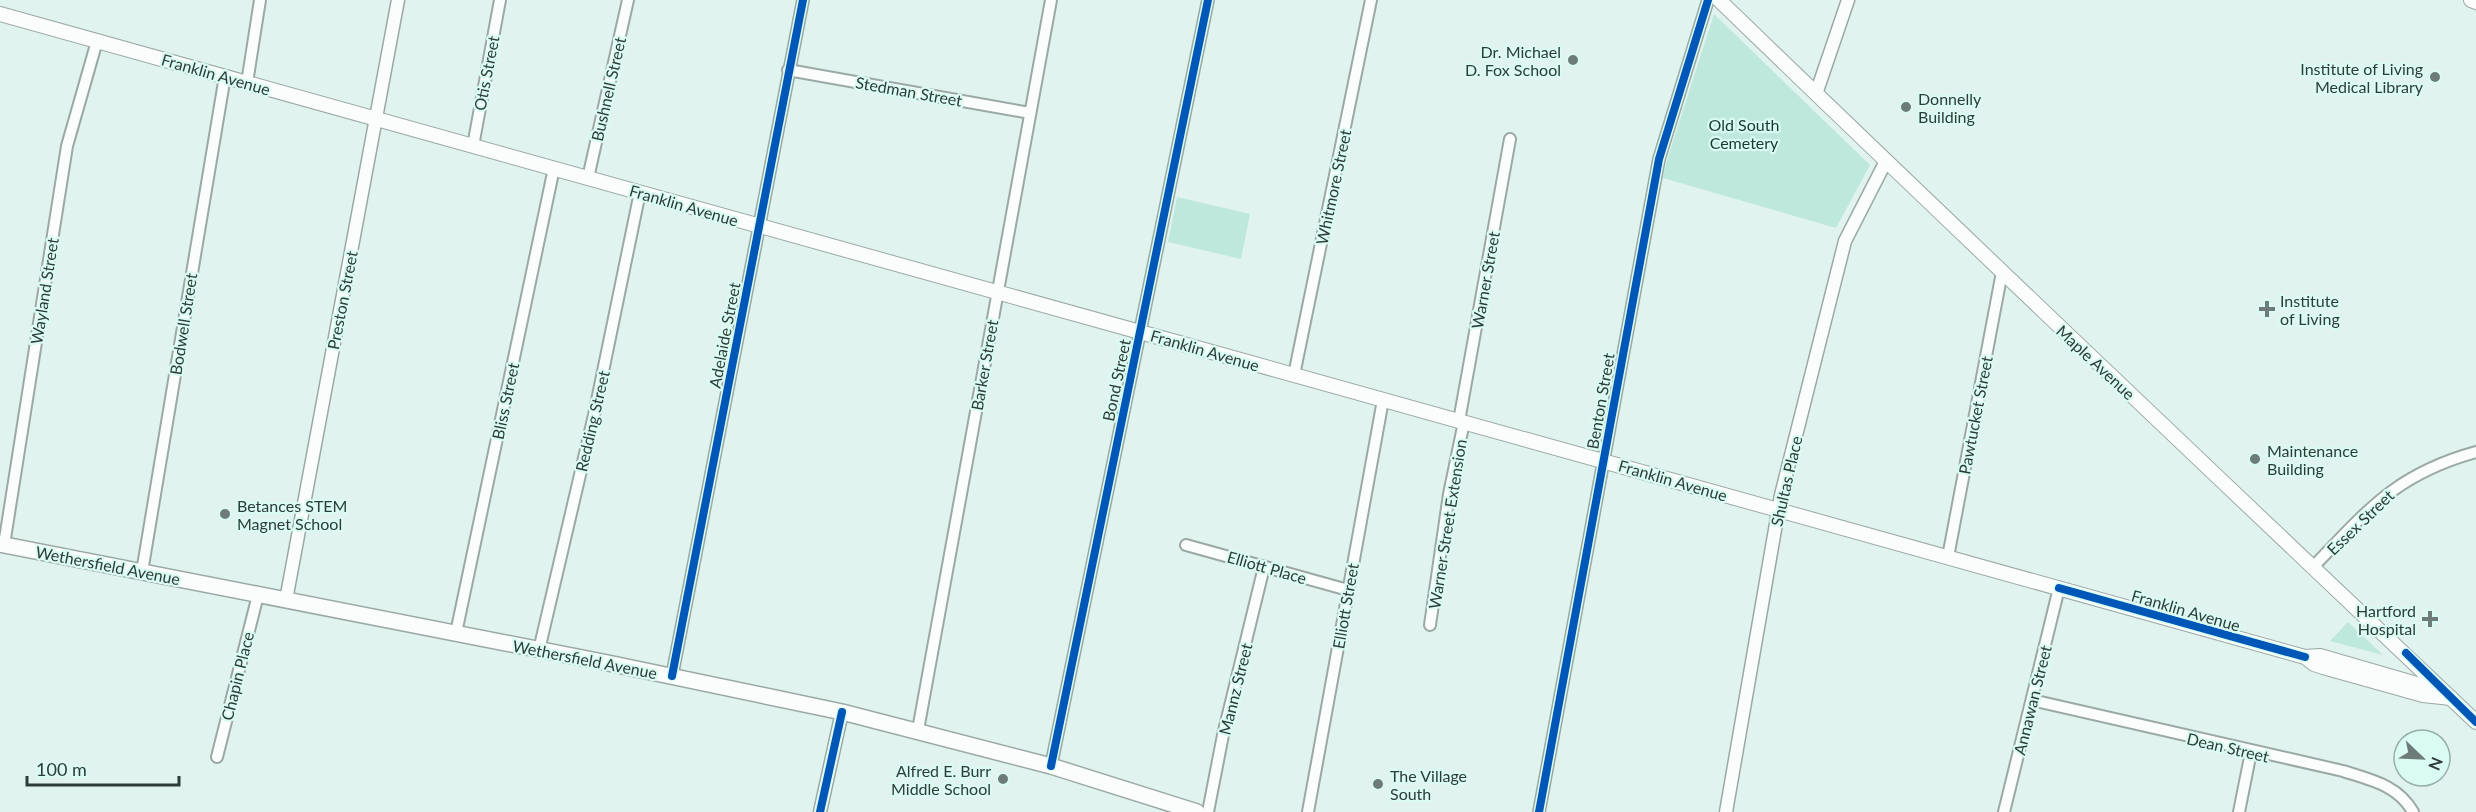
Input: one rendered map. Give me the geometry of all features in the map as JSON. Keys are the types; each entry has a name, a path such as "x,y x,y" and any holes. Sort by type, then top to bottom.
{"main road":[{"name":"Maple Avenue","path":"1719,0 2002,273 2406,653 2476,722"},
{"path":"2471,0 2476,3"},
{"name":"Franklin Avenue","path":"0,14 2305,657 2323,667 2423,695 2451,698"},
{"name":"Wethersfield Avenue","path":"2,545 456,633 842,712 1051,766 1197,812"}],"street":[{"path":"247,82 260,0"},
{"name":"Preston Street","path":"286,600 398,0"},
{"name":"Otis Street","path":"473,146 500,0"},
{"name":"Bushnell Street","path":"588,178 628,0"},
{"name":"Adelaide Street","path":"672,676 803,0"},
{"name":"Barker Street","path":"918,730 1051,0"},
{"name":"Bond Street","path":"1051,766 1208,0"},
{"name":"Whitmore Street","path":"1294,375 1371,0"},
{"name":"Benton Street","path":"1539,812 1659,159 1708,0"},
{"path":"1816,94 1848,0"},
{"name":"Wayland Street","path":"2,545 67,146 98,41"},
{"name":"Stedman Street","path":"788,70 1030,113"},
{"name":"Bodwell Street","path":"142,572 225,76"},
{"name":"Warner Street","path":"1461,422 1510,139"},
{"name":"Shultas Place","path":"1726,812 1778,510 1845,241 1886,161"},
{"name":"Bliss Street","path":"456,633 554,168"},
{"name":"Redding Street","path":"539,650 594,415 640,192"},
{"name":"Pawtucket Street","path":"1948,557 2002,273"},
{"name":"Elliott Street","path":"1308,812 1383,400"},
{"name":"Warner Street Extension","path":"1430,625 1461,422"},
{"name":"Essex Street","path":"2313,567 2371,507 2390,492 2430,467 2476,452"},
{"name":"Elliott Place","path":"1185,544 1348,590"},
{"name":"Mannz Street","path":"1208,812 1223,735 1264,567"},
{"name":"Annawan Street","path":"2004,812 2059,588"},
{"name":"Chapin Place","path":"217,757 258,595"},
{"name":"Dean Street","path":"2032,700 2334,769 2379,782 2396,790 2414,812"},
{"path":"820,812 842,712"},
{"path":"2239,812 2252,752"}],"green space":[{"name":"Old South Cemetery","path":"1714,14 1870,165 1836,228 1663,178"},
{"path":"1177,197 1250,214 1241,259 1168,242"},
{"path":"2348,622 2383,655 2330,641"}],"cycle path":[{"path":"672,676 803,0"},
{"path":"1051,766 1208,0"},
{"path":"1539,812 1659,159 1708,0"},
{"path":"2059,588 2305,657"},
{"path":"2406,653 2476,722"},
{"path":"820,812 842,712"}],"place":[{"name":"Dr. Michael D. Fox School","path":"1573,60"},
{"name":"Institute of Living Medical Library","path":"2435,77"},
{"name":"Donnelly Building","path":"1906,107"},
{"name":"Institute of Living","path":"2267,309"},
{"name":"Maintenance Building","path":"2255,459"},
{"name":"Betances STEM Magnet School","path":"225,514"},
{"name":"Hartford Hospital","path":"2430,619"},
{"name":"Alfred E. Burr Middle School","path":"1003,779"},
{"name":"The Village South","path":"1378,784"}]}
